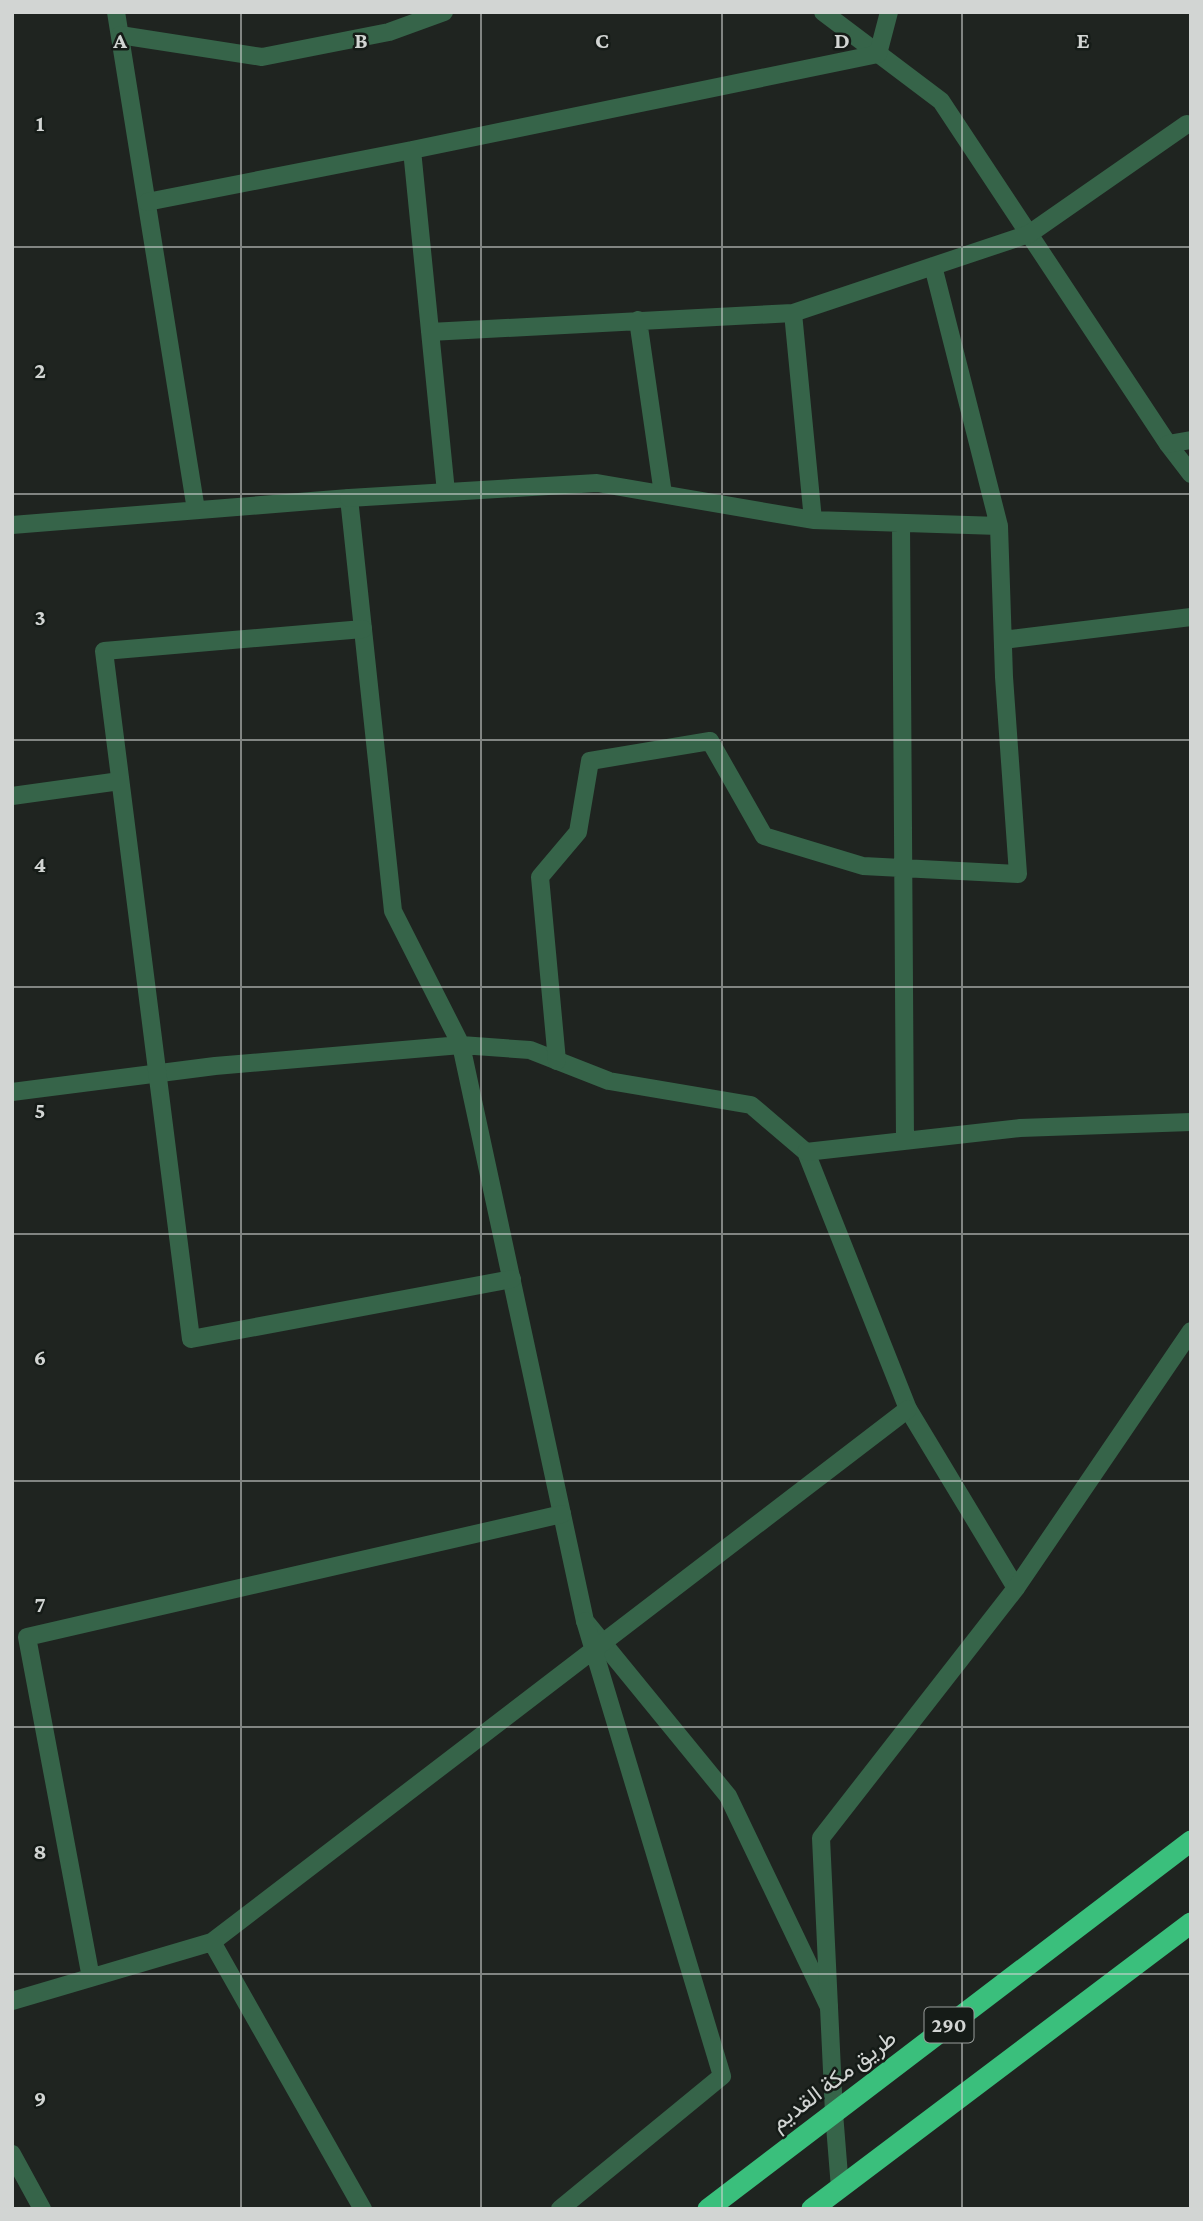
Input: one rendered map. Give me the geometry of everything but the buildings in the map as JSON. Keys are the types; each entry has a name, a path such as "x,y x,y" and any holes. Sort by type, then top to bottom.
{"highway":[{"name":"طريق مكة القديم","path":"708,2209 1191,1841"},
{"path":"812,2209 1191,1923"}],"street":[{"path":"116,12 196,510"},
{"path":"120,35 262,57 389,32 444,12"},
{"path":"822,12 941,101 1168,444 1191,474"},
{"path":"878,54 889,12"},
{"path":"147,202 878,54"},
{"path":"430,332 793,313 1029,234 1187,124"},
{"path":"412,150 446,492"},
{"path":"557,1061 540,877 578,832 590,761 710,741 764,836 863,866 1018,873 1003,640 999,526 933,266"},
{"path":"793,313 813,520"},
{"path":"638,320 663,494"},
{"path":"1168,444 1191,440"},
{"path":"12,525 349,498 597,483 813,520 999,526"},
{"path":"349,498 393,911 461,1045 585,1621 598,1647 722,2076 560,2209"},
{"path":"901,523 905,1140"},
{"path":"1003,640 1191,617"},
{"path":"363,629 104,651 191,1339 512,1279"},
{"path":"12,796 120,780"},
{"path":"12,1092 215,1066 461,1045 530,1050 610,1082 751,1105 806,1152 908,1409 1016,1588"},
{"path":"806,1152 1020,1128 1191,1122"},
{"path":"840,2188 821,1838 1016,1588 1191,1331"},
{"path":"12,2001 212,1942 908,1409"},
{"path":"91,1978 27,1637 562,1514"},
{"path":"598,1647 728,1796 829,2007"},
{"path":"212,1942 363,2209"},
{"path":"12,2154 42,2209"}]}
